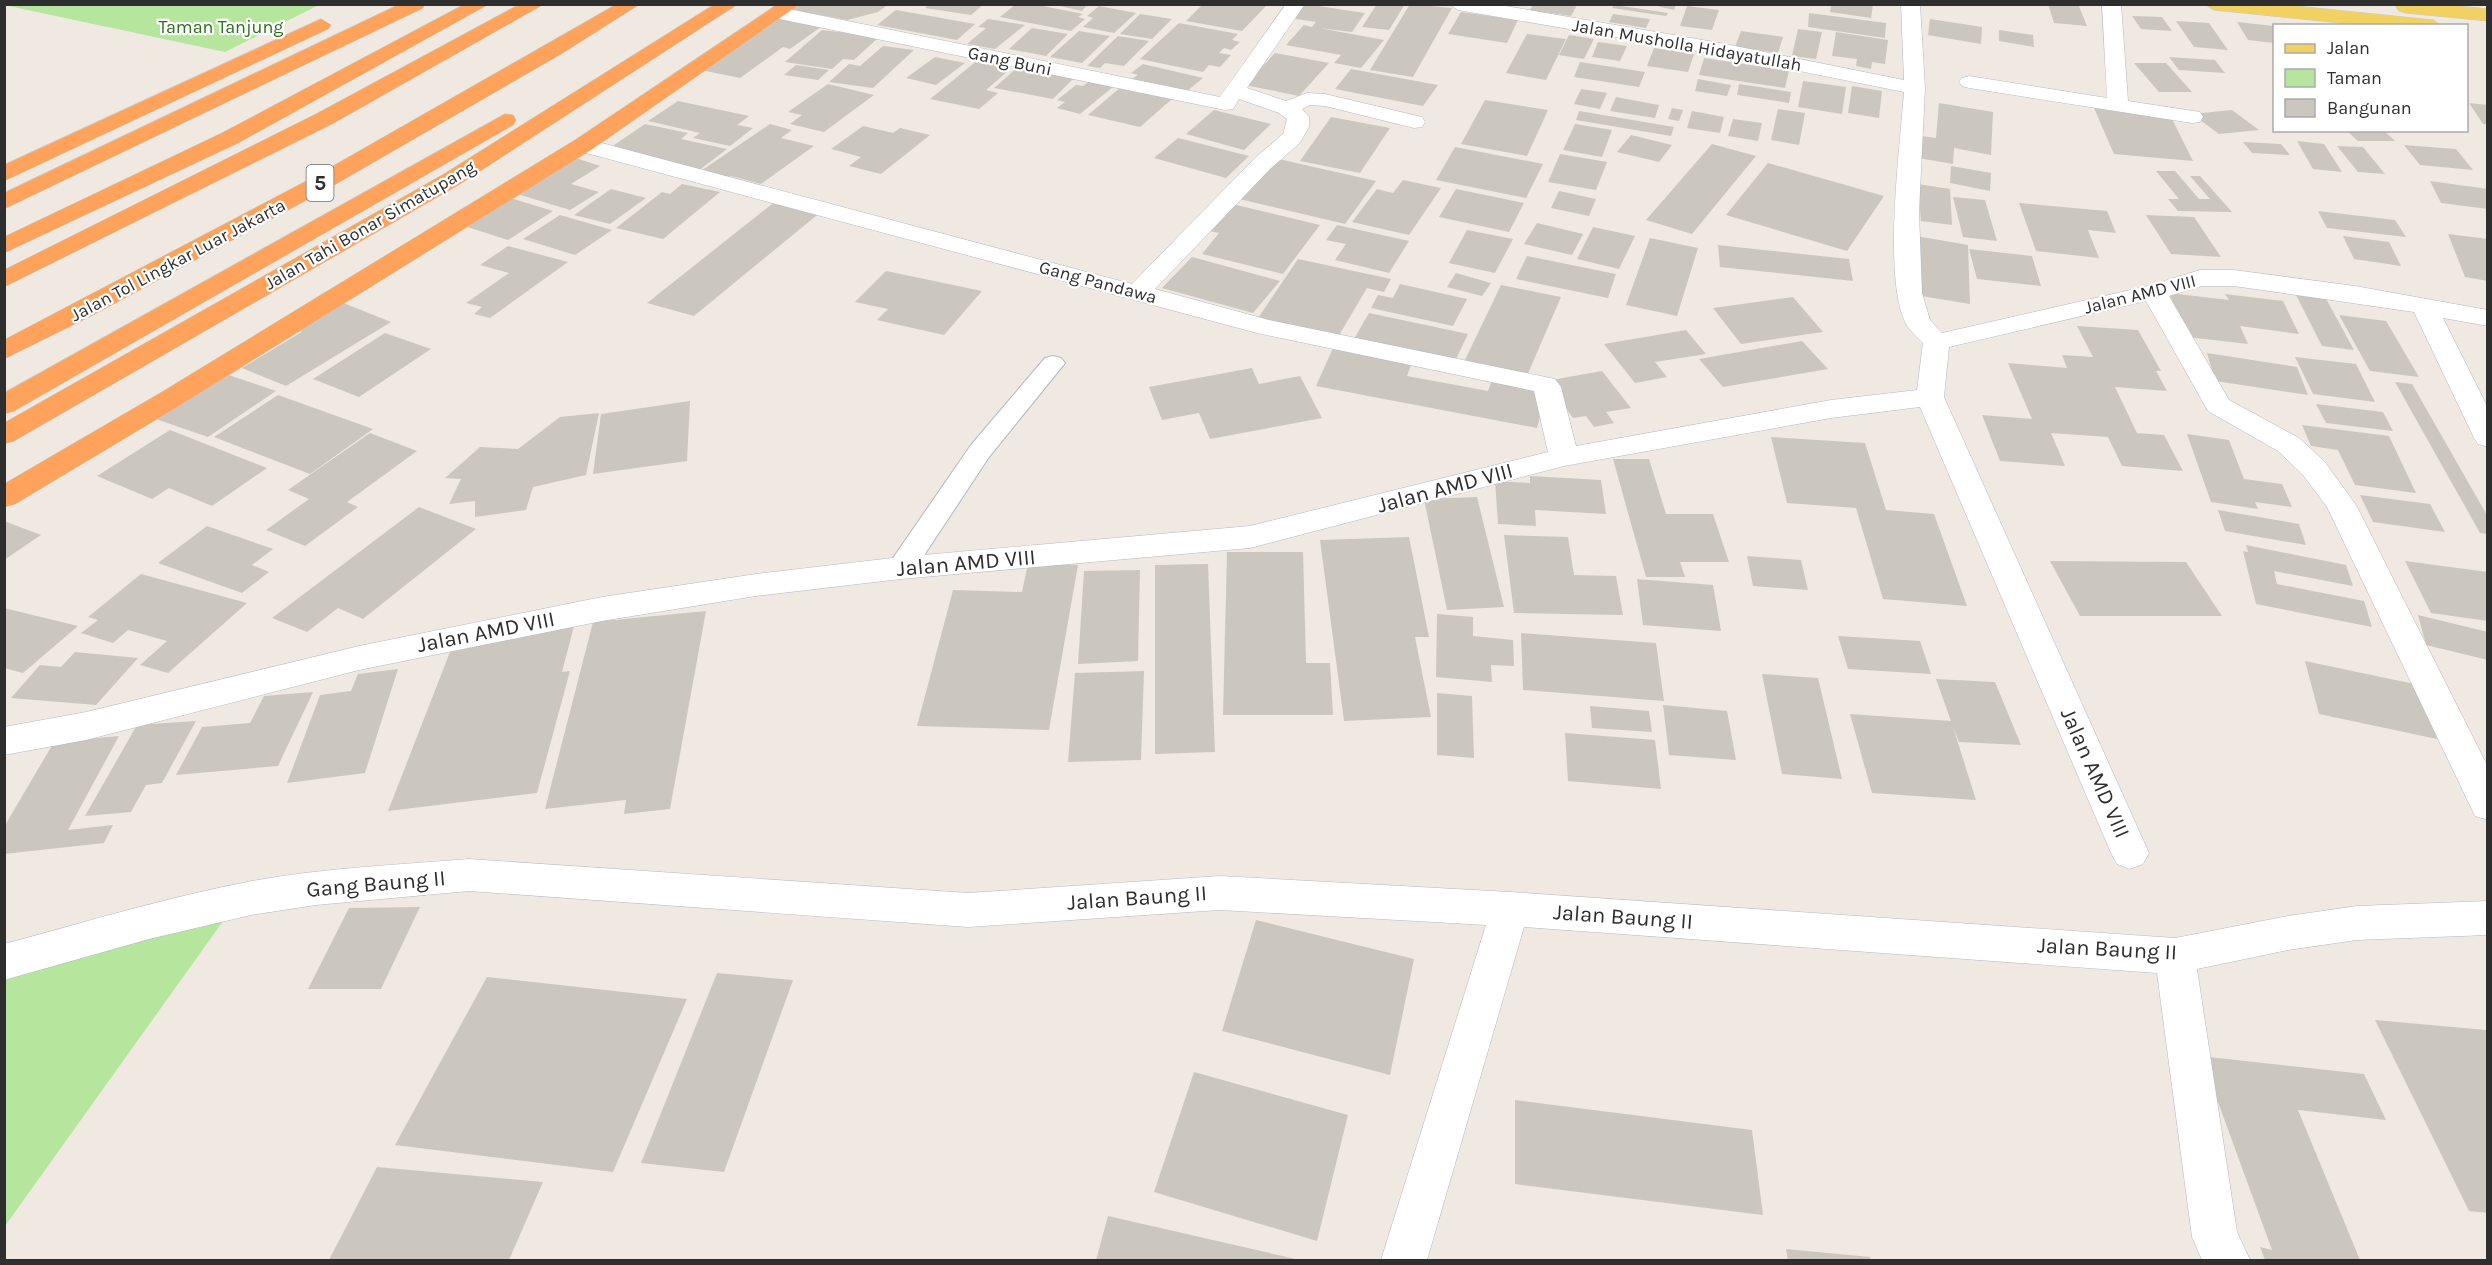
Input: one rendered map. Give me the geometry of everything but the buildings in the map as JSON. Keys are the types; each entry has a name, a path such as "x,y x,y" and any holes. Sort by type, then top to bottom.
{"highway":[{"path":"4,202 416,4"},
{"path":"4,246 230,138 480,4"},
{"name":"5","path":"4,280 324,119 535,4"},
{"name":"Jalan Tol Lingkar Luar Jakarta","path":"4,351 259,217 427,124 631,4"},
{"path":"4,405 704,4"},
{"name":"Jalan Tahi Bonar Simatupang","path":"4,435 452,179 729,4"},
{"path":"4,497 172,398 583,145 785,9"},
{"path":"4,174 344,14"}],"main road":[{"path":"2214,4 2413,24"},
{"path":"2377,4 2487,15"},
{"path":"2468,29 2487,31"}],"street":[{"name":"Gang Buni","path":"785,9 1225,104 1296,4"},
{"name":"Jalan Musholla Hidayatullah","path":"1458,4 1720,49 1915,88"},
{"path":"1910,4 1915,88 1907,212 1909,293 1918,322 1936,342"},
{"path":"2111,4 2118,106"},
{"path":"1969,82 2192,117"},
{"path":"1138,292 1263,163 1293,138 1298,127 1298,117 1287,108 1234,91"},
{"path":"1287,108 1307,99 1325,100 1414,122"},
{"name":"Gang Pandawa","path":"583,145 1266,327 1545,385 1564,457"},
{"name":"Jalan AMD VIII","path":"2130,853 1930,398 1936,342 2154,292 2200,278 2234,278 2424,306 2487,318"},
{"path":"2154,292 2218,405 2231,415 2278,436 2309,460 2341,505 2487,805"},
{"path":"2424,306 2487,438"},
{"name":"Jalan AMD VIII","path":"4,741 86,726 359,658 602,609 756,585 901,568 1113,551 1250,537 1564,457 1831,410 1930,398"},
{"name":"Gang Baung II","path":"4,962 229,903 328,887 468,875 755,896"},
{"name":"Jalan Baung II","path":"755,896 968,910 1220,893 1510,909 2175,956 2288,933 2357,923 2487,918"},
{"path":"1404,1260 1510,909"},
{"path":"2175,956 2215,1237 2228,1260"}],"lane":[{"path":"901,568 980,451 1053,363"}],"green space":[{"name":"Taman Tanjung","path":"5,4 319,5 225,52"},
{"path":"231,910 5,1226 5,949"}]}
